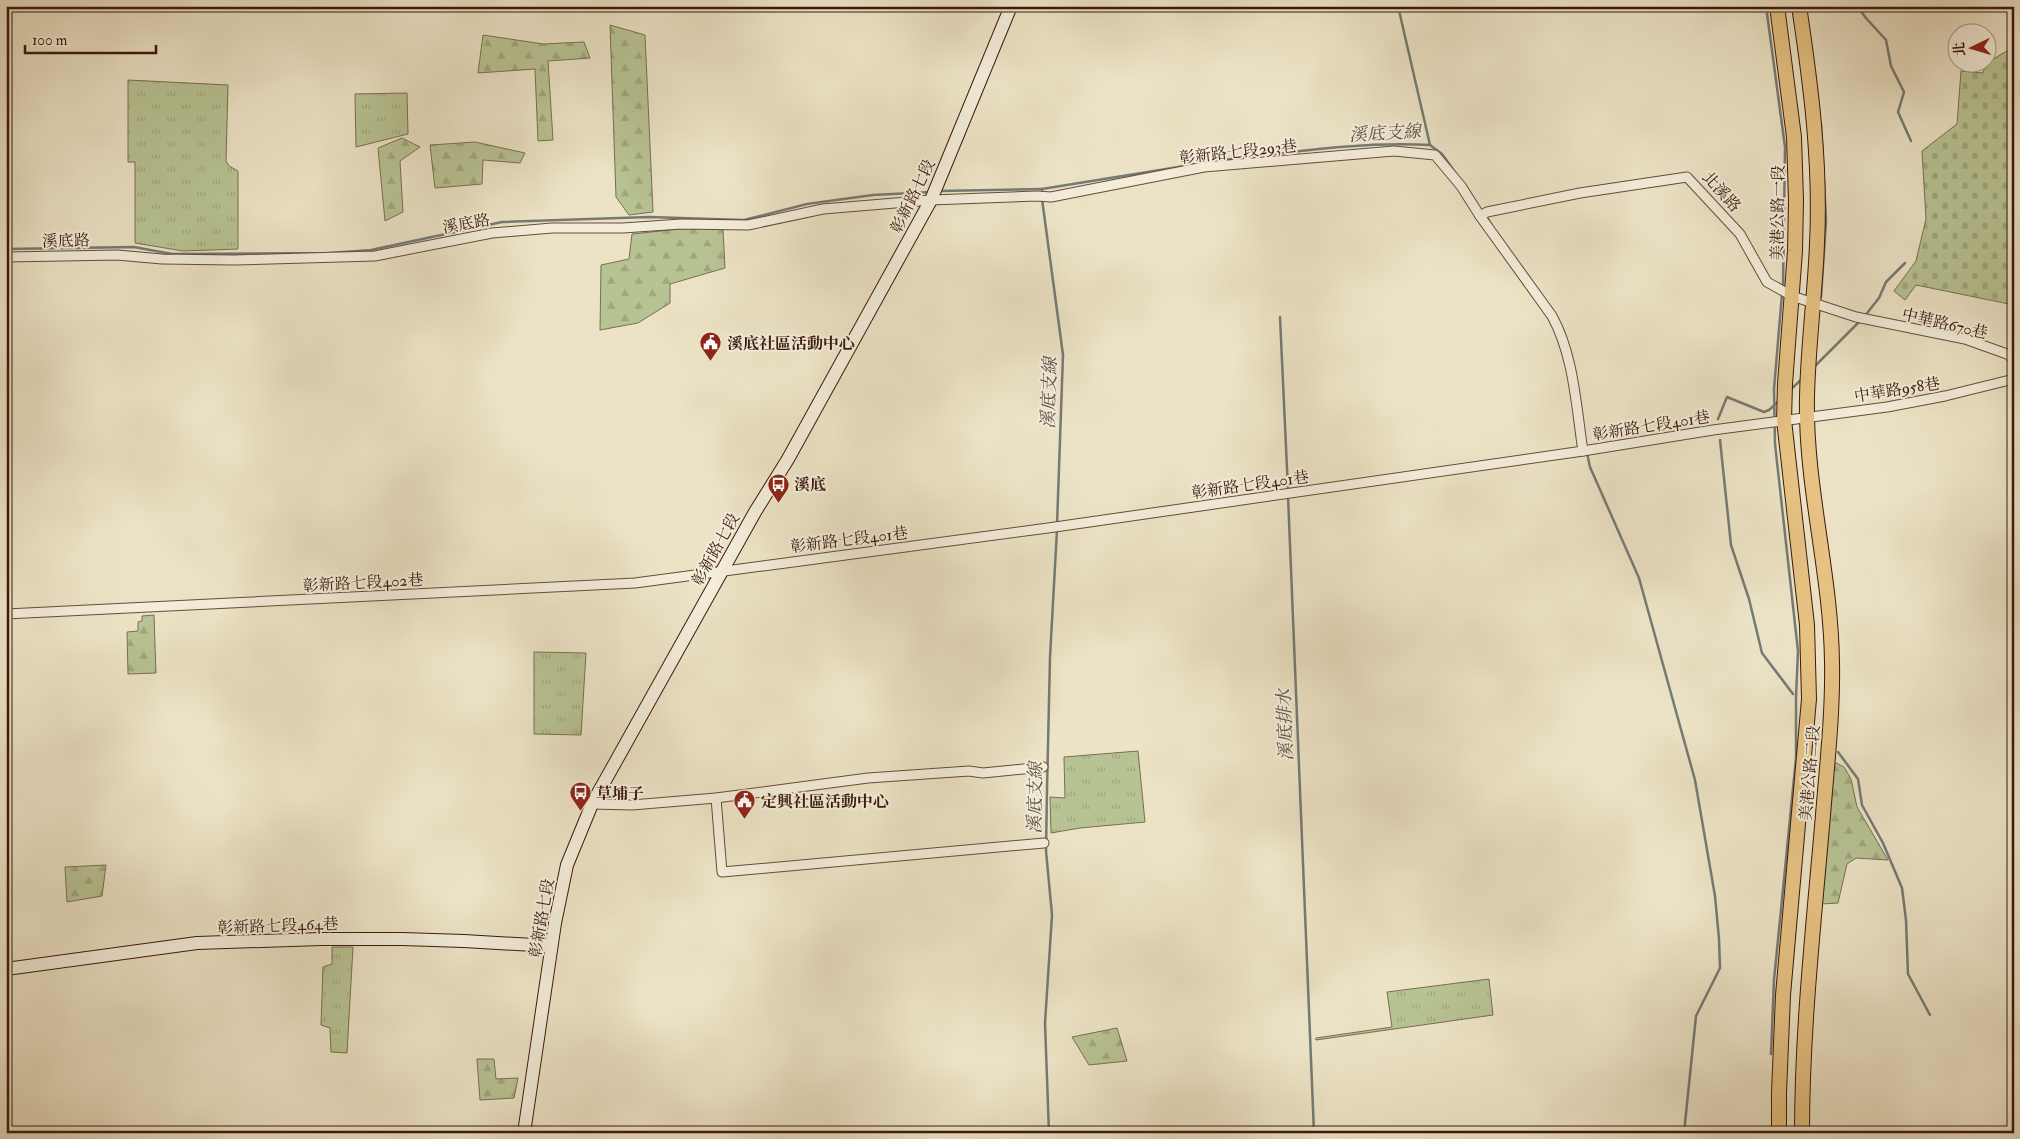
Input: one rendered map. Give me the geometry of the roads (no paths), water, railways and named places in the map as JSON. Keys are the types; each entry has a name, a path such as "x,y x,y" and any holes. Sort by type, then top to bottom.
{"main road":[{"name":"美港公路一段","path":"1777,6 1794,137 1796,200 1784,420"},
{"path":"1799,6 1813,108 1818,177 1817,244 1812,303 1807,418"},
{"name":"美港公路二段","path":"1802,1133 1802,1086 1807,1002 1828,754 1832,662 1829,608 1807,418"},
{"name":"美港公路二段","path":"1780,1133 1778,1093 1783,995 1809,699 1807,625 1784,420"}],"street":[{"name":"彰新路七段","path":"524,1133 552,946 567,865 592,804 755,512 788,459 931,200 1011,6"},
{"name":"彰新路七段293巷","path":"931,200 1050,197 1204,167 1394,152 1436,155 1483,214"},
{"name":"北溪路","path":"1483,214 1580,193 1687,177 1740,234 1767,282 1792,296 1868,321"},
{"name":"溪底路","path":"6,256 117,255 162,260 234,260 376,256 492,233 552,228 623,228 681,224 748,225 823,209 931,200"},
{"path":"1483,214 1560,330 1569,361 1583,451"},
{"name":"中華路670巷","path":"1868,321 1965,339 2007,354 2014,359"},
{"name":"中華路958巷","path":"1784,420 1887,407 1945,396 2014,379"},
{"name":"彰新路七段401巷","path":"721,573 1583,451 1784,420"},
{"name":"彰新路七段402巷","path":"6,614 582,587 721,573"},
{"path":"592,804 632,805 716,798 868,778 969,771 983,773 1043,767"},
{"path":"716,798 722,872 1044,843"},
{"name":"彰新路七段464巷","path":"6,969 197,943 321,939 402,939 552,946"}],"waterway":[{"name":"溪底支線","path":"1207,162 1346,147 1402,144 1430,145 1398,6"},
{"path":"1766,6 1785,147 1783,288"},
{"path":"1860,6 1860,10 1866,18 1886,40 1891,66 1904,92 1898,112 1911,141"},
{"path":"1821,124 1826,221 1821,297"},
{"path":"1430,145 1442,154 1457,175"},
{"name":"溪底支線","path":"1042,194 1042,189 1197,164"},
{"path":"938,191 1042,189"},
{"path":"6,249 134,247 172,254 329,253 371,250 502,222 649,217 744,220 807,204 873,195 931,192"},
{"name":"溪底支線","path":"1042,199 1063,355 1057,525"},
{"path":"1485,214 1491,224"},
{"path":"1864,317 1879,298 1886,282 1905,263"},
{"path":"1771,1054 1774,980 1796,758 1798,651 1775,444 1774,389 1782,294"},
{"name":"溪底排水","path":"1280,317 1288,490"},
{"path":"1813,368 1860,321"},
{"path":"1789,391 1802,379"},
{"path":"1718,419 1727,397 1764,412 1780,400"},
{"path":"1720,440 1731,545 1749,599 1762,653 1793,694"},
{"path":"1587,453 1590,467 1639,578 1695,780 1715,896 1720,968 1696,1016 1684,1133"},
{"name":"溪底排水","path":"1288,496 1314,1133"},
{"name":"溪底支線","path":"1049,1133 1045,1023 1052,915 1046,851 1050,657 1057,530"},
{"path":"1838,752 1858,779 1862,805 1883,843 1902,888 1906,920 1908,974 1930,1015"}],"place":[{"name":"溪底社區活動中心","path":"711,362"},
{"name":"溪底","path":"778,503"},
{"name":"草埔子","path":"580,812"},
{"name":"定興社區活動中心","path":"745,820"}]}
